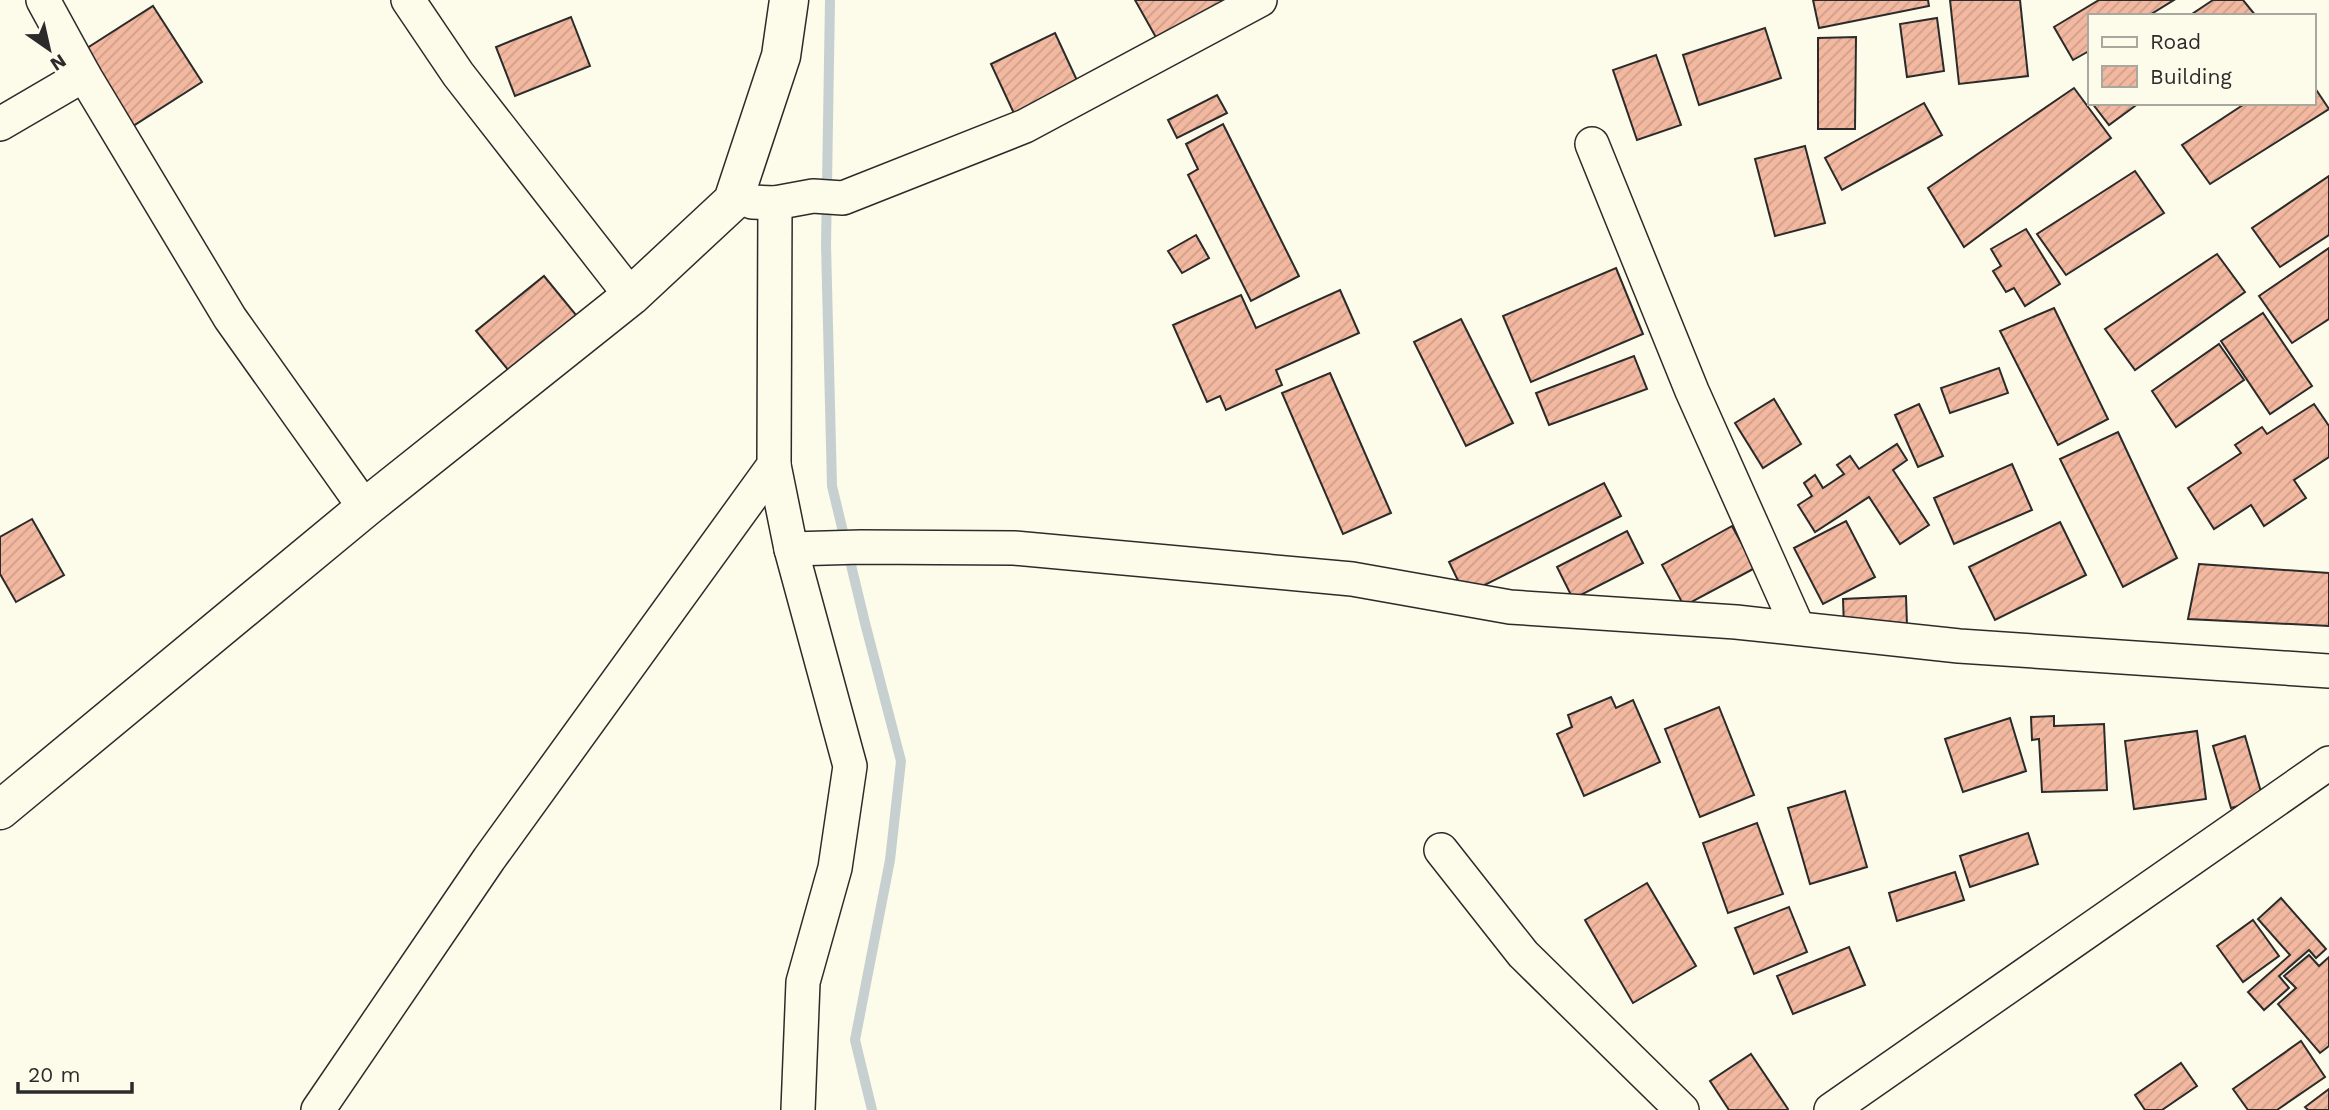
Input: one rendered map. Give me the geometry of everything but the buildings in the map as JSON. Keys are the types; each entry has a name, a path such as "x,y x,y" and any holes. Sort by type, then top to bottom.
{"main road":[{"path":"0,810 365,508 631,296 733,201 781,56 789,0"}],"street":[{"path":"43,0 84,75 230,318 365,508"},
{"path":"408,0 458,74 631,296"},
{"path":"733,201 775,202 828,197 1025,126 1260,0"},
{"path":"0,124 84,75"},
{"path":"1592,144 1692,391 1797,628"},
{"path":"775,202 774,465 803,548 850,766 835,868 803,982 798,1110"},
{"path":"318,1110 489,859 774,465"},
{"path":"803,548 1014,548 1352,579 1510,607 1797,628 1959,646 2329,671"},
{"path":"1831,1110 2329,763"},
{"path":"1441,850 1523,954 1682,1110"}],"waterway":[{"path":"830,0 826,245 832,486 901,761 890,860 855,1040 872,1110"}]}
